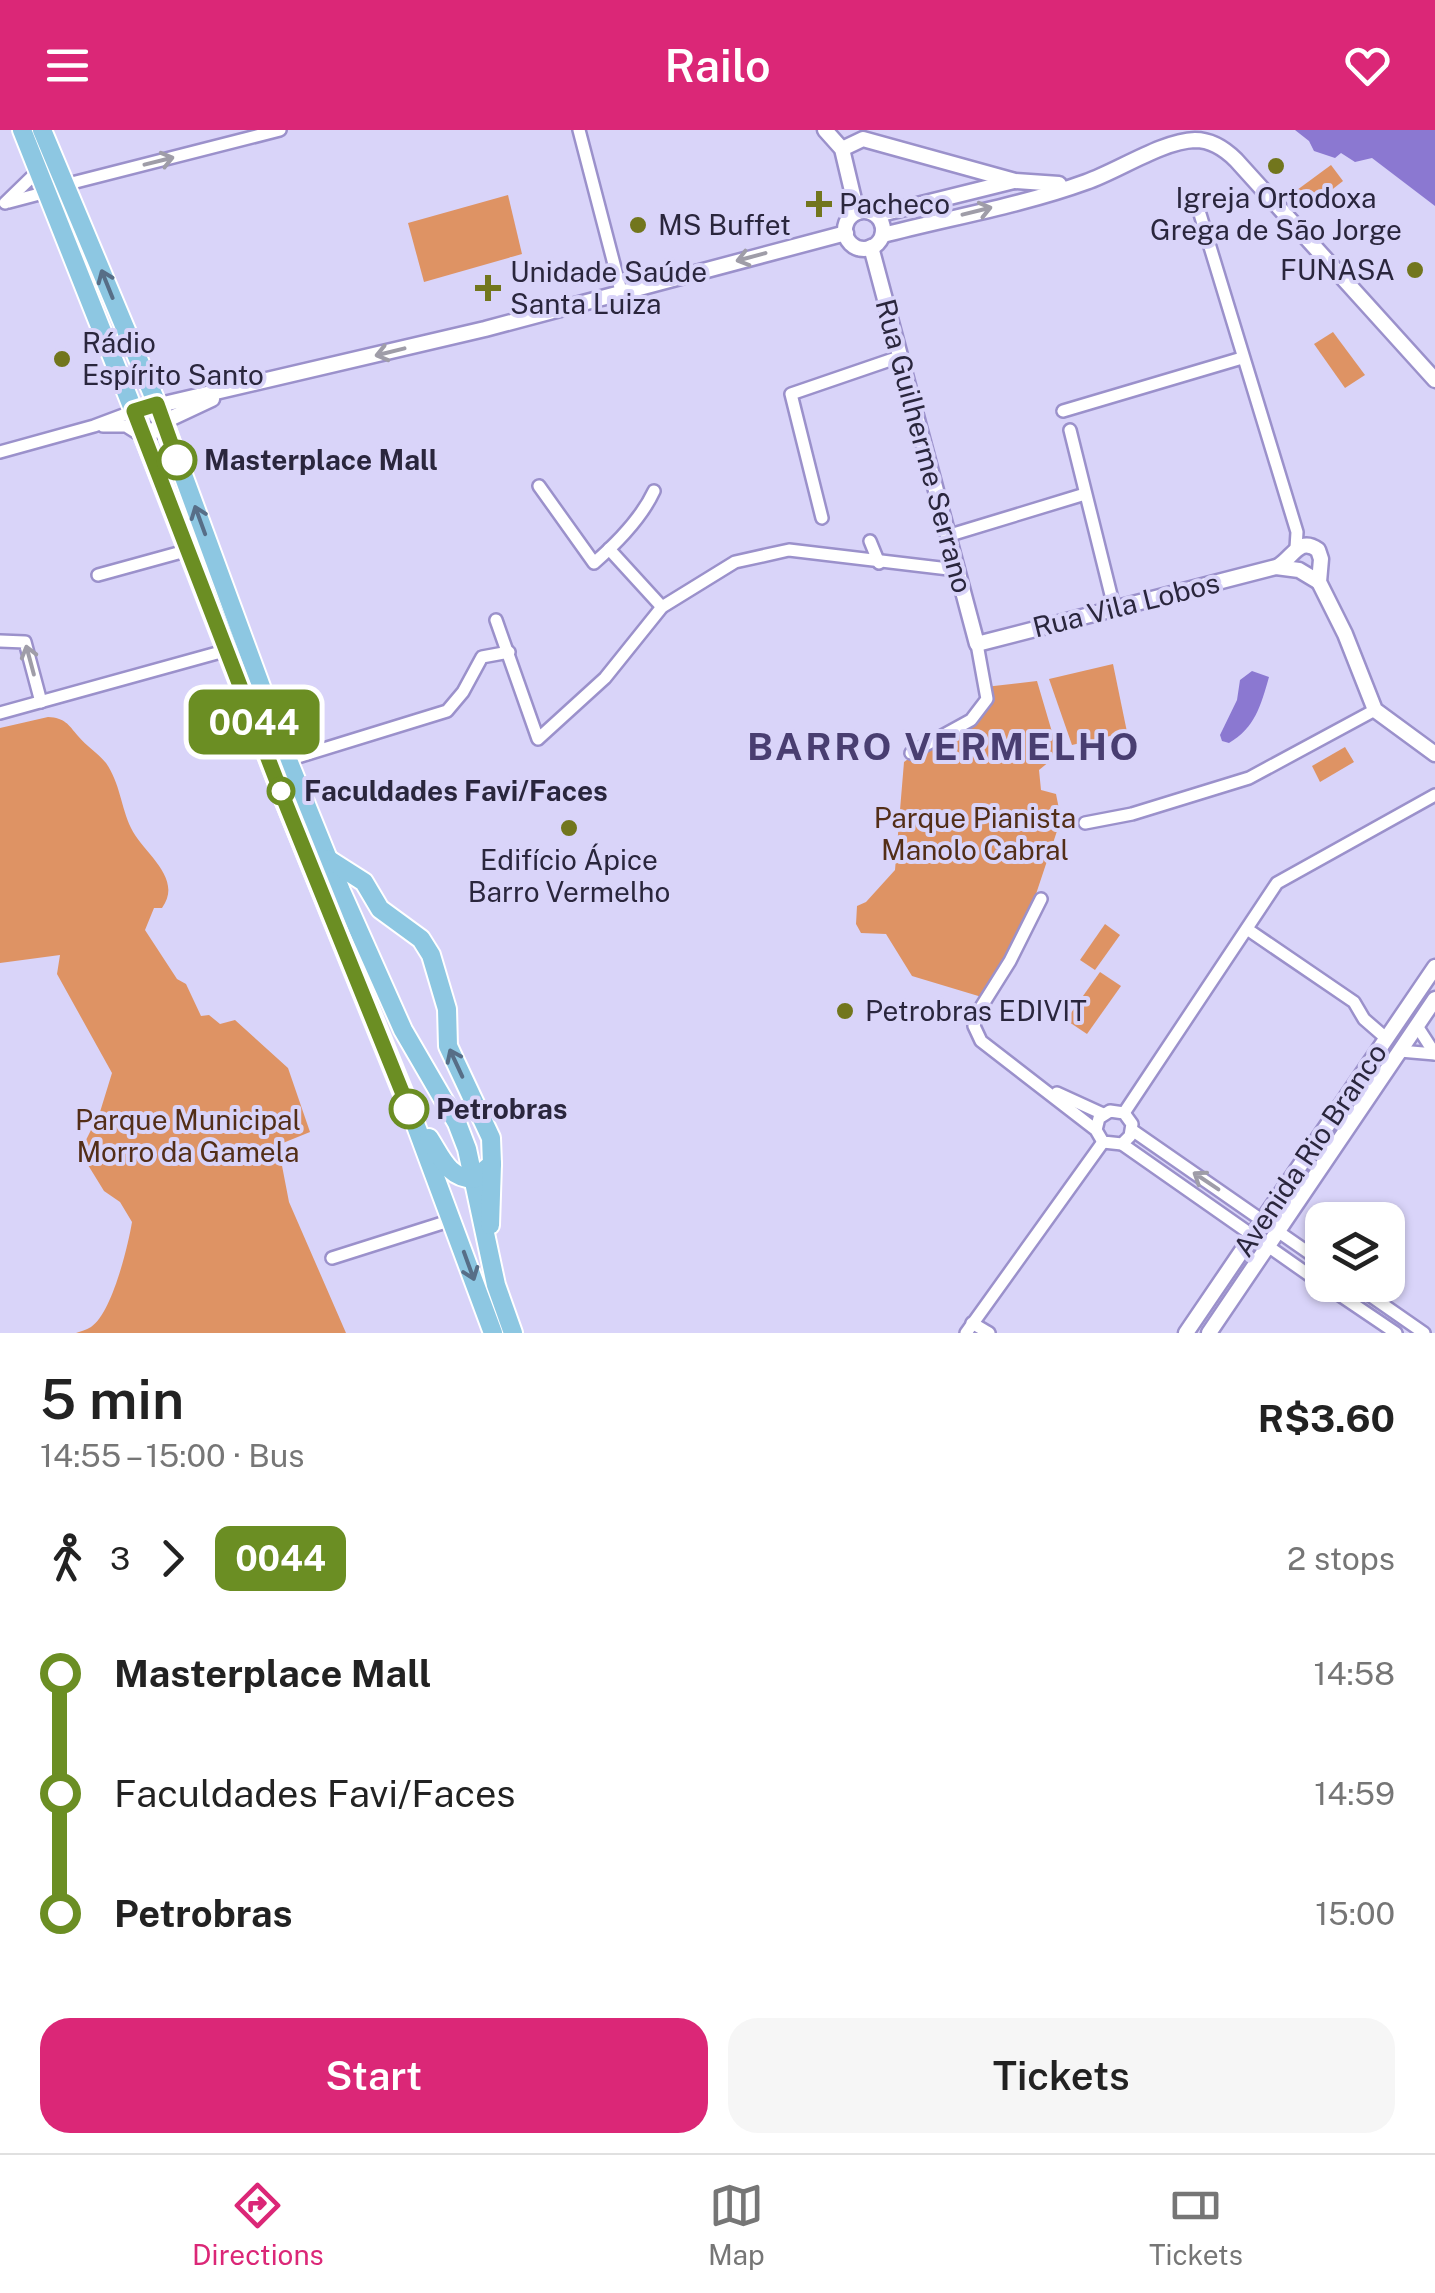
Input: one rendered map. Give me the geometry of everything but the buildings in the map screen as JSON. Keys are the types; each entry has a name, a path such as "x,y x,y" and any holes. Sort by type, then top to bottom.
{"main road":[{"path":"22,130 38,171 56,188 160,413 288,760 341,891 404,1030 457,1124 474,1179 496,1286 513,1333"},
{"path":"46,138 56,188 134,411 406,1099 494,1333"},
{"path":"328,859 364,882 388,918 421,940 431,955 447,1009 448,1046 491,1138 487,1251"},
{"path":"330,910 333,898 341,891 362,887 372,894"},
{"path":"406,1099 452,1174 474,1179"},
{"path":"474,1179 492,1164"}],"street":[{"path":"3,204 280,130"},
{"path":"579,130 621,292"},
{"path":"825,130 842,148 857,212"},
{"path":"3,204 38,171 46,138"},
{"path":"842,148 863,139 1015,181 1085,183"},
{"path":"882,235 883,226 877,216 865,211 857,212 848,221 846,233 855,246 871,247 882,235 1085,183 1163,149 1195,140 1227,151 1435,380"},
{"path":"877,216 1015,181"},
{"path":"1200,214 1299,544 1293,562 1319,582"},
{"path":"0,452 134,411 160,413 231,390 502,325 846,233"},
{"name":"Rua Guilherme Serrano","path":"871,247 977,644"},
{"path":"822,518 791,394 898,356"},
{"path":"1063,411 1242,358"},
{"path":"94,426 126,426 145,439 160,413"},
{"path":"1070,430 1114,607"},
{"path":"539,486 594,563 647,506 654,491"},
{"path":"947,536 1085,494"},
{"path":"870,542 879,562"},
{"path":"1299,544 1320,554 1319,582 1375,710 1435,754"},
{"name":"Rua Vila Lobos","path":"1276,567 1299,544"},
{"path":"610,549 662,607"},
{"path":"98,575 189,550"},
{"path":"496,620 538,739 605,678 662,607 736,562 789,550 957,570"},
{"path":"1301,571 1313,571 1320,564"},
{"name":"Rua Vila Lobos","path":"977,644 1276,567 1301,571"},
{"path":"0,642 26,642 42,702"},
{"path":"911,753 972,720 987,699 977,644"},
{"path":"0,713 228,650"},
{"path":"288,760 446,710 463,692 482,658 509,652"},
{"path":"1085,823 1132,814 1249,778 1375,710"},
{"path":"1124,1113 1277,883 1434,797"},
{"path":"1041,899 1010,961 978,1012 974,1026 981,1042 1043,1087 1109,1146 1122,1144 1305,1271"},
{"path":"1247,929 1354,1002 1364,1020 1387,1038"},
{"name":"Avenida Rio Branco","path":"1186,1333 1435,967"},
{"name":"Avenida Rio Branco","path":"1209,1333 1435,999"},
{"path":"1417,1026 1435,1054"},
{"path":"1400,1051 1435,1054"},
{"path":"1043,1087 1104,1114"},
{"path":"1104,1114 1124,1113 1132,1124 1122,1144"},
{"path":"988,1333 969,1328 1100,1136 1104,1114"},
{"path":"1132,1130 1305,1250"},
{"path":"332,1258 452,1220"},
{"path":"1350,1302 1396,1333"},
{"path":"1379,1302 1424,1333"}],"green space":[{"path":"1331,165 1343,181 1306,210 1293,193"},
{"path":"508,195 522,254 424,282 408,223"},
{"path":"1333,332 1365,375 1345,388 1314,344"},
{"path":"1113,664 1127,732 1072,745 1049,679"},
{"name":"Parque Pianista Manolo Cabral","path":"1037,681 1057,749 1039,770 1041,790 1056,794 1061,819 1035,897 985,998 912,976 886,934 861,933 856,924 857,906 866,902 895,870 904,762 978,709 985,687"},
{"name":"Parque Municipal Morro da Gamela","path":"48,717 66,722 106,763 131,828 165,876 167,897 162,908 154,908 145,930 177,979 186,984 201,1016 209,1015 220,1024 235,1020 288,1068 310,1132 278,1145 289,1202 346,1333 76,1333 91,1327 106,1308 132,1222 120,1202 104,1191 80,1152 100,1112 112,1073 57,974 60,955 0,963 0,728"},
{"path":"1345,747 1354,762 1320,782 1312,766"},
{"path":"1105,924 1120,935 1095,970 1080,960"},
{"path":"1100,972 1121,986 1087,1034 1066,1020"}],"shaded area":[{"path":"1295,130 1435,130 1435,206 1372,158 1355,162 1341,153 1335,158 1314,151 1309,141"},
{"path":"1252,671 1269,677 1260,706 1238,737 1229,743 1222,741 1220,735 1237,700 1240,680"}],"bus line":[{"name":"0044","path":"177,460 157,404 134,411 409,1109"}],"place":[{"name":"Igreja Ortodoxa Grega de São Jorge","path":"1276,166"},
{"name":"Pacheco","path":"819,204"},
{"name":"MS Buffet","path":"638,225"},
{"name":"FUNASA","path":"1415,270"},
{"name":"Unidade Saúde Santa Luiza","path":"488,288"},
{"name":"Rádio Espírito Santo","path":"62,359"},
{"name":"Masterplace Mall","path":"177,460"},
{"name":"Faculdades Favi/Faces","path":"281,791"},
{"name":"Edifício Ápice Barro Vermelho","path":"569,828"},
{"name":"Petrobras EDIVIT","path":"845,1011"},
{"name":"Petrobras","path":"409,1109"}],"district":[{"name":"BARRO VERMELHO","path":"944,747"}]}
